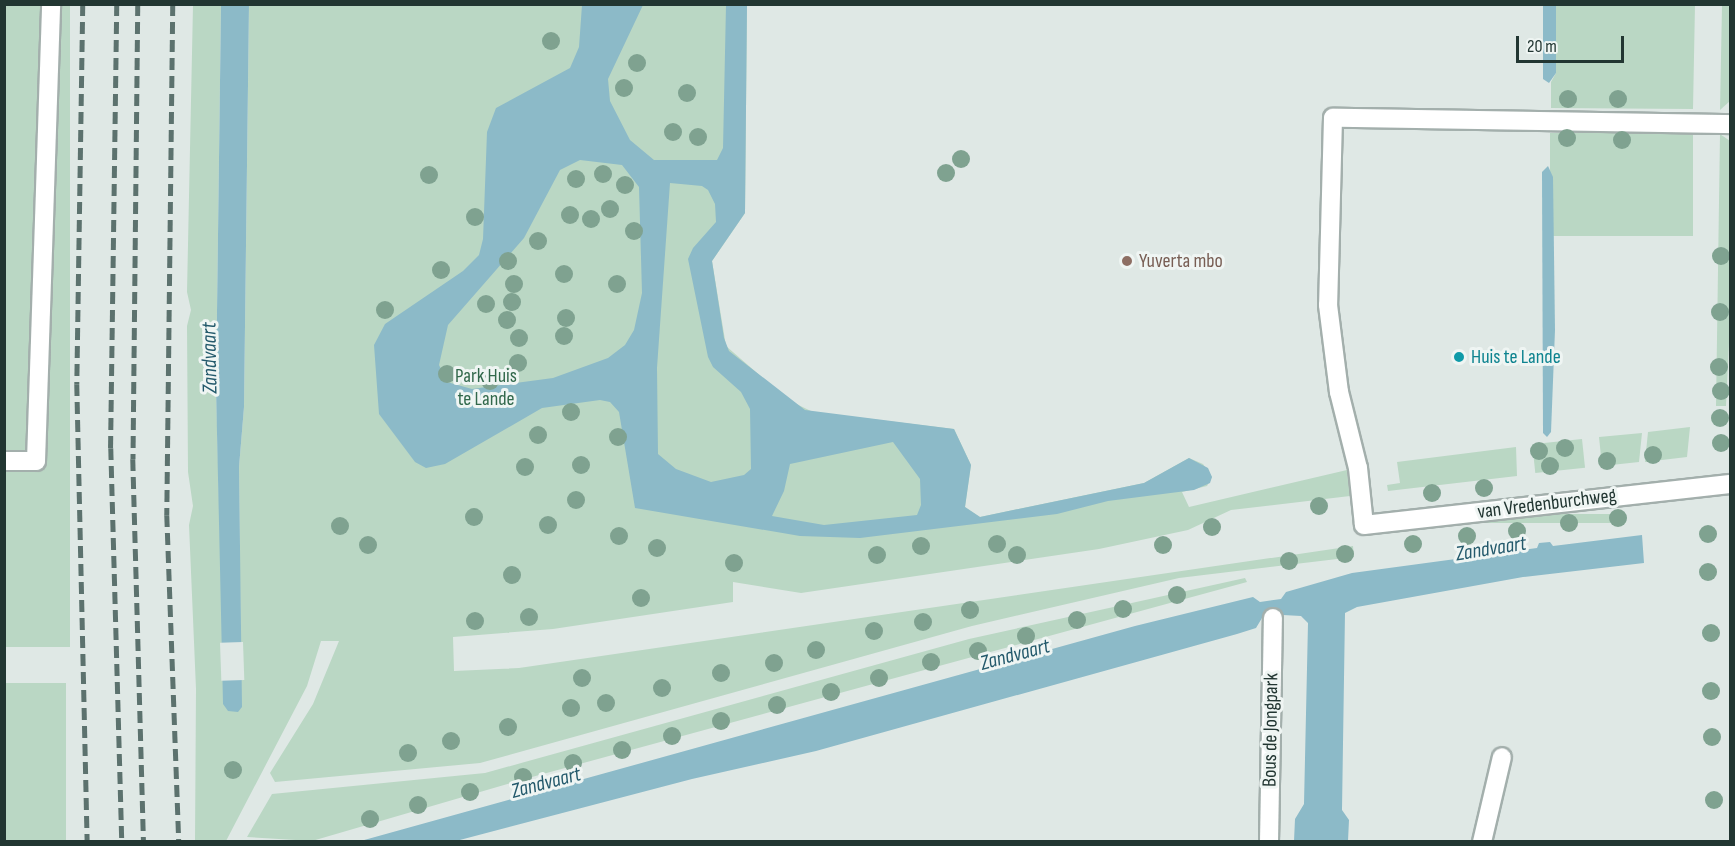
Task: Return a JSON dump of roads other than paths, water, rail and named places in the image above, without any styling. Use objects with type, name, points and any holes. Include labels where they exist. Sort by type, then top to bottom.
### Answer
[{"type":"street","points":[[4,462],[36,461],[51,4]]},
{"type":"street","name":"van Vredenburchweg","points":[[1731,124],[1333,118],[1329,322],[1339,392],[1358,468],[1364,525],[1731,484]]},
{"type":"street","name":"Bous de Jongpark","points":[[1269,842],[1272,618]]},
{"type":"street","points":[[1482,842],[1502,757]]},
{"type":"water","points":[[249,4],[244,407],[239,467],[242,707],[238,712],[228,711],[223,704],[216,388],[221,5]]},
{"type":"water","points":[[582,5],[643,5],[608,79],[610,101],[630,140],[654,160],[717,160],[723,148],[726,5],[747,5],[745,213],[712,261],[724,338],[729,351],[805,410],[954,429],[971,465],[965,507],[980,517],[1144,483],[1189,458],[1208,468],[1212,477],[1210,483],[1194,490],[1108,501],[1057,514],[860,538],[800,536],[635,508],[619,412],[610,402],[600,400],[542,408],[445,464],[426,468],[415,462],[379,414],[374,345],[385,324],[463,271],[479,255],[483,239],[487,132],[496,108],[570,68],[579,47]],"holes":[[[580,160],[622,165],[639,187],[642,293],[634,330],[625,345],[608,358],[553,378],[472,389],[447,382],[439,365],[448,325],[524,238],[560,170]],[[670,183],[702,186],[708,190],[715,204],[716,222],[693,248],[688,259],[708,357],[713,367],[741,392],[750,409],[751,469],[744,475],[711,482],[676,469],[658,454],[657,368]],[[893,442],[920,479],[921,505],[917,515],[824,525],[772,516],[784,491],[790,464]]]},
{"type":"water","points":[[1543,5],[1556,5],[1556,73],[1549,83],[1543,79]]},
{"type":"water","points":[[1548,166],[1553,177],[1555,330],[1551,432],[1547,437],[1543,433],[1542,172]]},
{"type":"water","points":[[1642,535],[1644,563],[1523,577],[1357,607],[1345,613],[1342,810],[1349,820],[1348,841],[1294,841],[1295,819],[1304,804],[1308,623],[1301,616],[1283,615],[1262,618],[1256,628],[1237,634],[816,751],[692,779],[456,841],[357,842],[1135,626],[1253,597],[1260,602],[1281,599],[1286,592],[1352,573],[1537,548],[1539,543],[1550,542],[1553,546]]},
{"type":"railway","points":[[83,4],[77,384],[87,842]]},
{"type":"railway","points":[[117,4],[111,448],[122,842]]},
{"type":"railway","points":[[138,4],[133,459],[144,842]]},
{"type":"railway","points":[[173,4],[167,515],[179,842]]},
{"type":"place","name":"Yuverta mbo","points":[[1127,261]]},
{"type":"place","name":"Huis te Lande","points":[[1459,357]]},
{"type":"water label","name":"Zandvaart","points":[[210,358]]},
{"type":"water label","name":"Zandvaart","points":[[1491,549]]},
{"type":"water label","name":"Zandvaart","points":[[1015,655]]},
{"type":"water label","name":"Zandvaart","points":[[546,783]]},
{"type":"park label","name":"Park Huis te Lande","points":[[486,388]]}]
